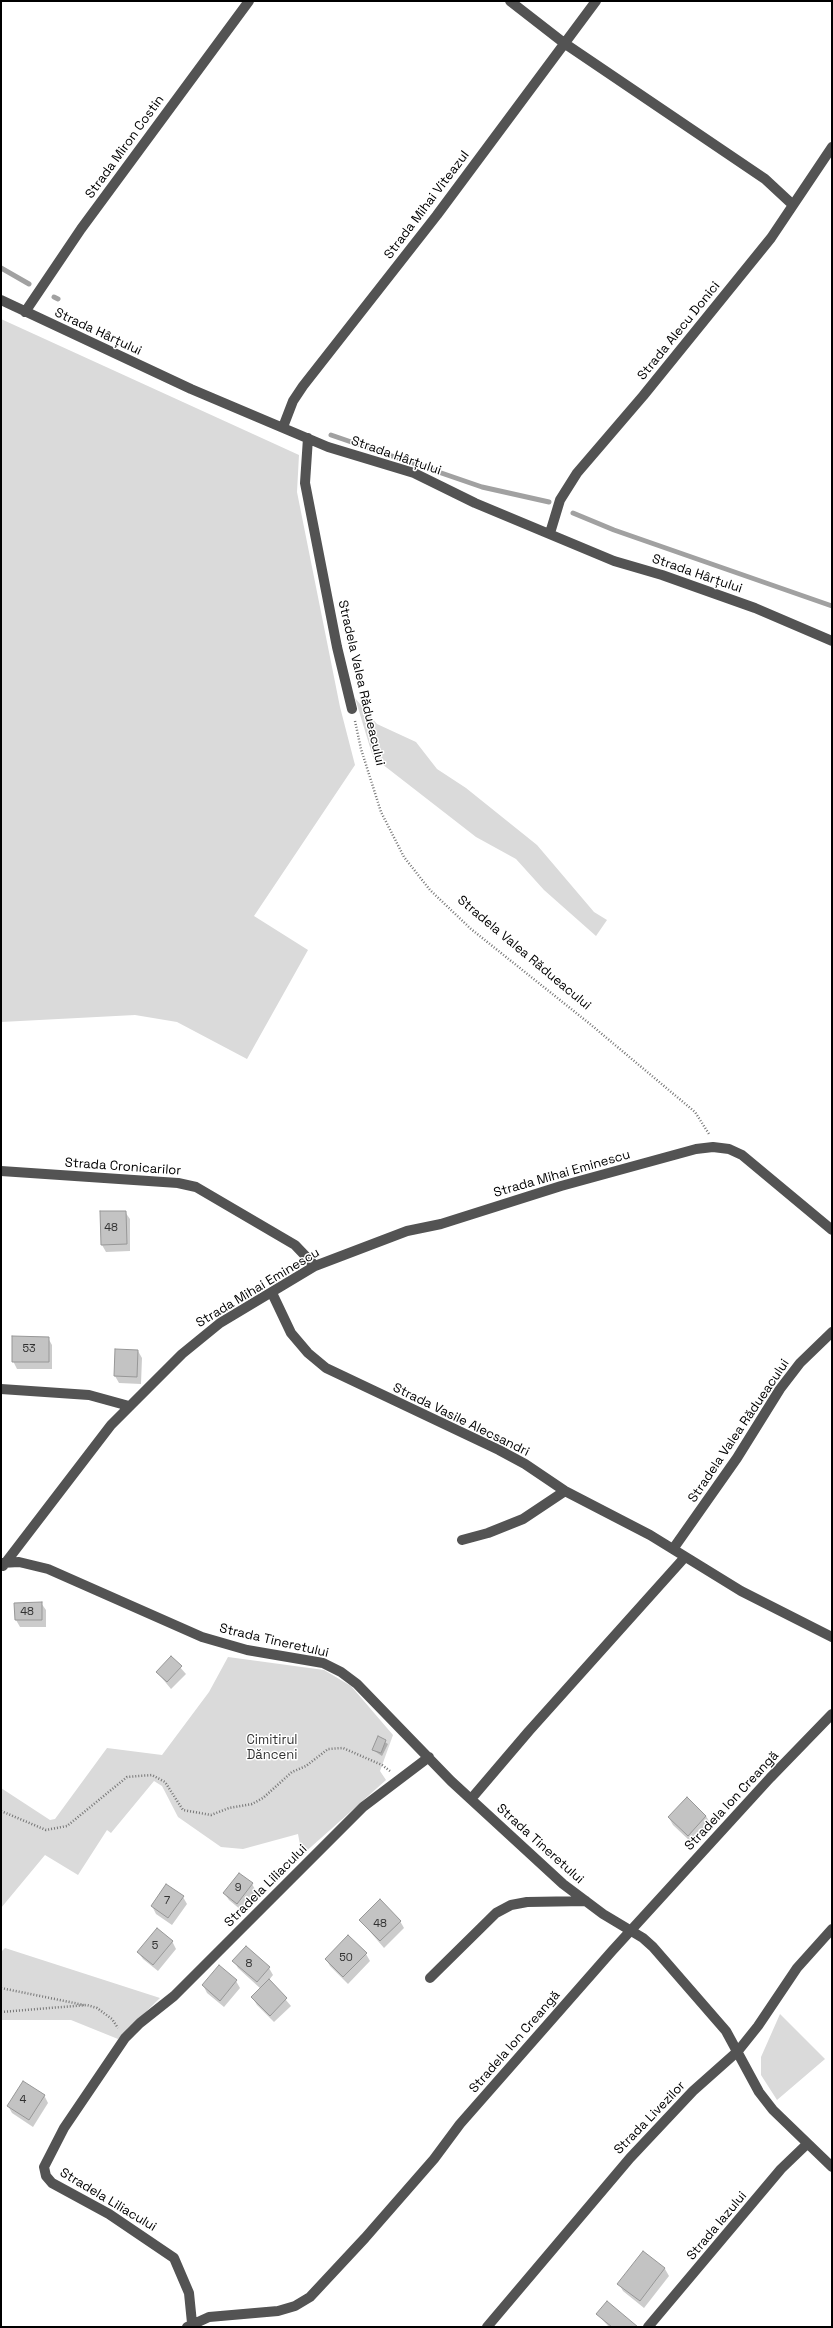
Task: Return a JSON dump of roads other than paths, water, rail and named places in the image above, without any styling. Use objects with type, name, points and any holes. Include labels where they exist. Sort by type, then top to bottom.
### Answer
[{"type":"street","name":"Strada Miron Costin","points":[[25,312],[81,229],[249,1]]},
{"type":"street","points":[[510,1],[564,43],[765,179],[793,204]]},
{"type":"street","name":"Strada Mihai Viteazul","points":[[283,427],[293,401],[303,386],[441,209],[596,1]]},
{"type":"street","name":"Strada Alecu Donici","points":[[550,533],[560,500],[577,473],[682,348],[771,238],[832,147]]},
{"type":"street","name":"Strada Hârțului","points":[[1,300],[191,389],[308,438],[356,457],[414,473],[475,503],[614,561],[662,575],[755,608],[832,641]]},
{"type":"street","name":"Stradela Valea Rădueacului","points":[[308,438],[305,483],[337,647],[352,709]]},
{"type":"street","name":"Strada Mihai Eminescu","points":[[3,1565],[71,1476],[129,1406],[200,1337],[220,1323],[315,1266],[407,1231],[441,1224],[576,1182],[696,1149],[713,1147],[728,1149],[742,1155],[832,1230]]},
{"type":"street","name":"Strada Cronicarilor","points":[[1,1171],[178,1183],[196,1188],[213,1196],[295,1245],[315,1266]]},
{"type":"street","name":"Strada Vasile Alecsandri","points":[[272,1293],[291,1333],[308,1353],[326,1368],[499,1450],[525,1464],[565,1491],[643,1531],[741,1591],[831,1633]]},
{"type":"street","name":"Stradela Valea Rădueacului","points":[[673,1549],[737,1458],[780,1389],[800,1363],[832,1332]]},
{"type":"street","points":[[1,1389],[89,1395],[129,1406]]},
{"type":"street","points":[[462,1540],[488,1534],[523,1519],[565,1491]]},
{"type":"street","points":[[471,1799],[529,1731],[685,1557]]},
{"type":"street","name":"Strada Tineretului","points":[[3,1565],[19,1562],[48,1569],[202,1637],[247,1650],[323,1663],[341,1672],[357,1684],[471,1799],[563,1884],[614,1922],[643,1938],[653,1947],[726,2031],[759,2092],[773,2110],[832,2167]]},
{"type":"street","name":"Stradela Ion Creangă","points":[[189,2325],[209,2317],[278,2311],[295,2306],[310,2297],[365,2238],[460,2124],[630,1931],[770,1778],[832,1714]]},
{"type":"street","name":"Stradela Liliacului","points":[[189,2325],[189,2293],[174,2258],[109,2214],[52,2183],[46,2176],[44,2167],[64,2128],[126,2038],[140,2023],[174,1996],[357,1813],[399,1778],[429,1757]]},
{"type":"street","name":"Strada Tineretului","points":[[430,1978],[496,1913],[511,1905],[527,1902],[586,1901]]},
{"type":"street","name":"Strada Livezilor","points":[[487,2327],[630,2158],[693,2091],[738,2051],[758,2026],[797,1968],[832,1929]]},
{"type":"street","name":"Strada Iazului","points":[[648,2327],[781,2169],[807,2144]]},
{"type":"waterway","points":[[1,268],[29,284]]},
{"type":"waterway","points":[[54,297],[58,299]]},
{"type":"waterway","points":[[331,435],[482,487],[549,502]]},
{"type":"waterway","points":[[573,513],[614,530],[832,606]]},
{"type":"park label","name":"Cimitirul Dănceni","points":[[272,1748]]}]
